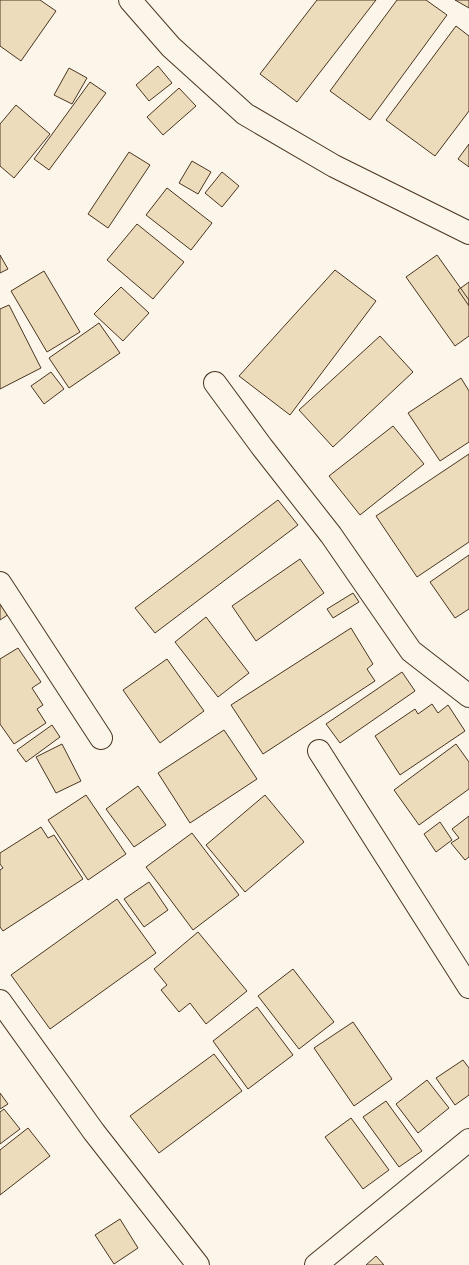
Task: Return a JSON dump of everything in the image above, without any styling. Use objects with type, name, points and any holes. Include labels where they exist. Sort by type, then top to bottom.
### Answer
[{"type":"street","points":[[130,0],[171,47],[245,114],[334,166],[469,233]]},
{"type":"street","points":[[216,383],[262,447],[331,535],[411,651],[469,696]]},
{"type":"street","points":[[0,583],[101,738]]},
{"type":"street","points":[[319,751],[469,987]]},
{"type":"street","points":[[0,1001],[94,1132],[198,1265]]},
{"type":"street","points":[[316,1265],[469,1140]]},
{"type":"building","points":[[0,0],[40,0],[56,11],[21,61],[0,46]]},
{"type":"building","points":[[317,0],[376,0],[297,102],[260,74]]},
{"type":"building","points":[[397,0],[426,0],[447,15],[370,120],[330,91]]},
{"type":"building","points":[[455,0],[469,0],[469,8]]},
{"type":"building","points":[[456,26],[469,36],[469,111],[435,156],[386,120]]},
{"type":"building","points":[[158,66],[172,83],[149,101],[136,85]]},
{"type":"building","points":[[69,68],[87,78],[72,104],[54,95]]},
{"type":"building","points":[[90,82],[106,93],[49,170],[34,159]]},
{"type":"building","points":[[179,88],[196,106],[163,135],[147,117]]},
{"type":"building","points":[[16,105],[50,134],[14,178],[0,166],[0,124]]},
{"type":"building","points":[[469,144],[469,167],[458,159]]},
{"type":"building","points":[[129,152],[150,165],[108,228],[88,214]]},
{"type":"building","points":[[192,161],[211,172],[198,194],[179,183]]},
{"type":"building","points":[[222,172],[239,186],[222,207],[205,193]]},
{"type":"building","points":[[167,188],[212,223],[191,250],[146,215]]},
{"type":"building","points":[[137,224],[184,262],[153,299],[107,260]]},
{"type":"building","points":[[0,255],[8,269],[0,273]]},
{"type":"building","points":[[437,255],[469,300],[469,336],[455,346],[406,277]]},
{"type":"building","points":[[335,270],[376,301],[290,415],[239,376]]},
{"type":"building","points":[[44,271],[80,332],[47,352],[11,291]]},
{"type":"building","points":[[469,282],[469,306],[458,290]]},
{"type":"building","points":[[121,287],[149,313],[123,341],[94,314]]},
{"type":"building","points":[[9,305],[41,368],[0,389],[0,309]]},
{"type":"building","points":[[99,323],[120,353],[69,388],[49,358]]},
{"type":"building","points":[[380,336],[413,372],[333,447],[299,410]]},
{"type":"building","points":[[51,372],[64,389],[44,404],[31,386]]},
{"type":"building","points":[[461,378],[469,391],[469,442],[440,461],[408,413]]},
{"type":"building","points":[[393,426],[424,464],[360,515],[329,476]]},
{"type":"building","points":[[469,454],[469,542],[417,577],[376,516]]},
{"type":"building","points":[[278,500],[298,525],[155,633],[135,608]]},
{"type":"building","points":[[469,555],[469,609],[455,618],[430,582]]},
{"type":"building","points":[[300,559],[324,593],[256,641],[232,606]]},
{"type":"building","points":[[353,593],[359,602],[333,618],[327,609]]},
{"type":"building","points":[[0,602],[9,614],[0,620]]},
{"type":"building","points":[[206,617],[249,673],[218,697],[175,642]]},
{"type":"building","points":[[351,628],[373,664],[367,669],[375,681],[263,754],[231,705]]},
{"type":"building","points":[[18,648],[41,682],[32,688],[43,705],[37,709],[46,723],[14,744],[0,724],[0,659]]},
{"type":"building","points":[[167,659],[204,711],[160,743],[123,690]]},
{"type":"building","points":[[402,672],[415,691],[340,743],[326,724]]},
{"type":"building","points":[[432,704],[438,713],[448,705],[465,731],[400,775],[375,736],[415,709],[418,714]]},
{"type":"building","points":[[52,725],[60,737],[26,762],[17,750]]},
{"type":"building","points":[[224,730],[257,779],[190,823],[158,773]]},
{"type":"building","points":[[62,744],[81,781],[56,793],[36,757]]},
{"type":"building","points":[[456,744],[469,762],[469,789],[419,825],[394,790]]},
{"type":"building","points":[[138,786],[166,825],[134,847],[106,809]]},
{"type":"building","points":[[86,795],[126,854],[88,880],[48,820]]},
{"type":"building","points":[[265,795],[304,842],[245,892],[206,845]]},
{"type":"building","points":[[469,816],[469,857],[465,860],[451,843],[459,838],[452,829]]},
{"type":"building","points":[[440,822],[452,840],[436,852],[424,834]]},
{"type":"building","points":[[41,827],[48,838],[54,835],[83,879],[3,931],[0,927],[0,870],[3,868],[0,864],[0,853]]},
{"type":"building","points":[[192,833],[239,895],[193,930],[146,867]]},
{"type":"building","points":[[149,882],[168,910],[144,927],[124,899]]},
{"type":"building","points":[[117,899],[156,953],[50,1029],[11,975]]},
{"type":"building","points":[[198,932],[247,991],[206,1024],[190,1003],[179,1012],[161,990],[167,985],[154,969]]},
{"type":"building","points":[[293,969],[334,1022],[299,1049],[258,996]]},
{"type":"building","points":[[257,1007],[293,1055],[248,1089],[213,1041]]},
{"type":"building","points":[[353,1022],[392,1079],[354,1106],[314,1048]]},
{"type":"building","points":[[214,1054],[242,1091],[159,1153],[130,1116]]},
{"type":"building","points":[[463,1060],[469,1068],[469,1095],[455,1105],[436,1078]]},
{"type":"building","points":[[427,1080],[449,1108],[418,1133],[396,1104]]},
{"type":"building","points":[[0,1093],[8,1104],[0,1109]]},
{"type":"building","points":[[386,1101],[422,1151],[399,1167],[363,1117]]},
{"type":"building","points":[[4,1109],[20,1129],[0,1144],[0,1112]]},
{"type":"building","points":[[351,1118],[389,1170],[363,1189],[325,1137]]},
{"type":"building","points":[[28,1128],[50,1156],[0,1195],[0,1150]]},
{"type":"building","points":[[120,1219],[138,1248],[114,1264],[95,1235]]},
{"type":"building","points":[[376,1256],[384,1265],[366,1265]]}]
